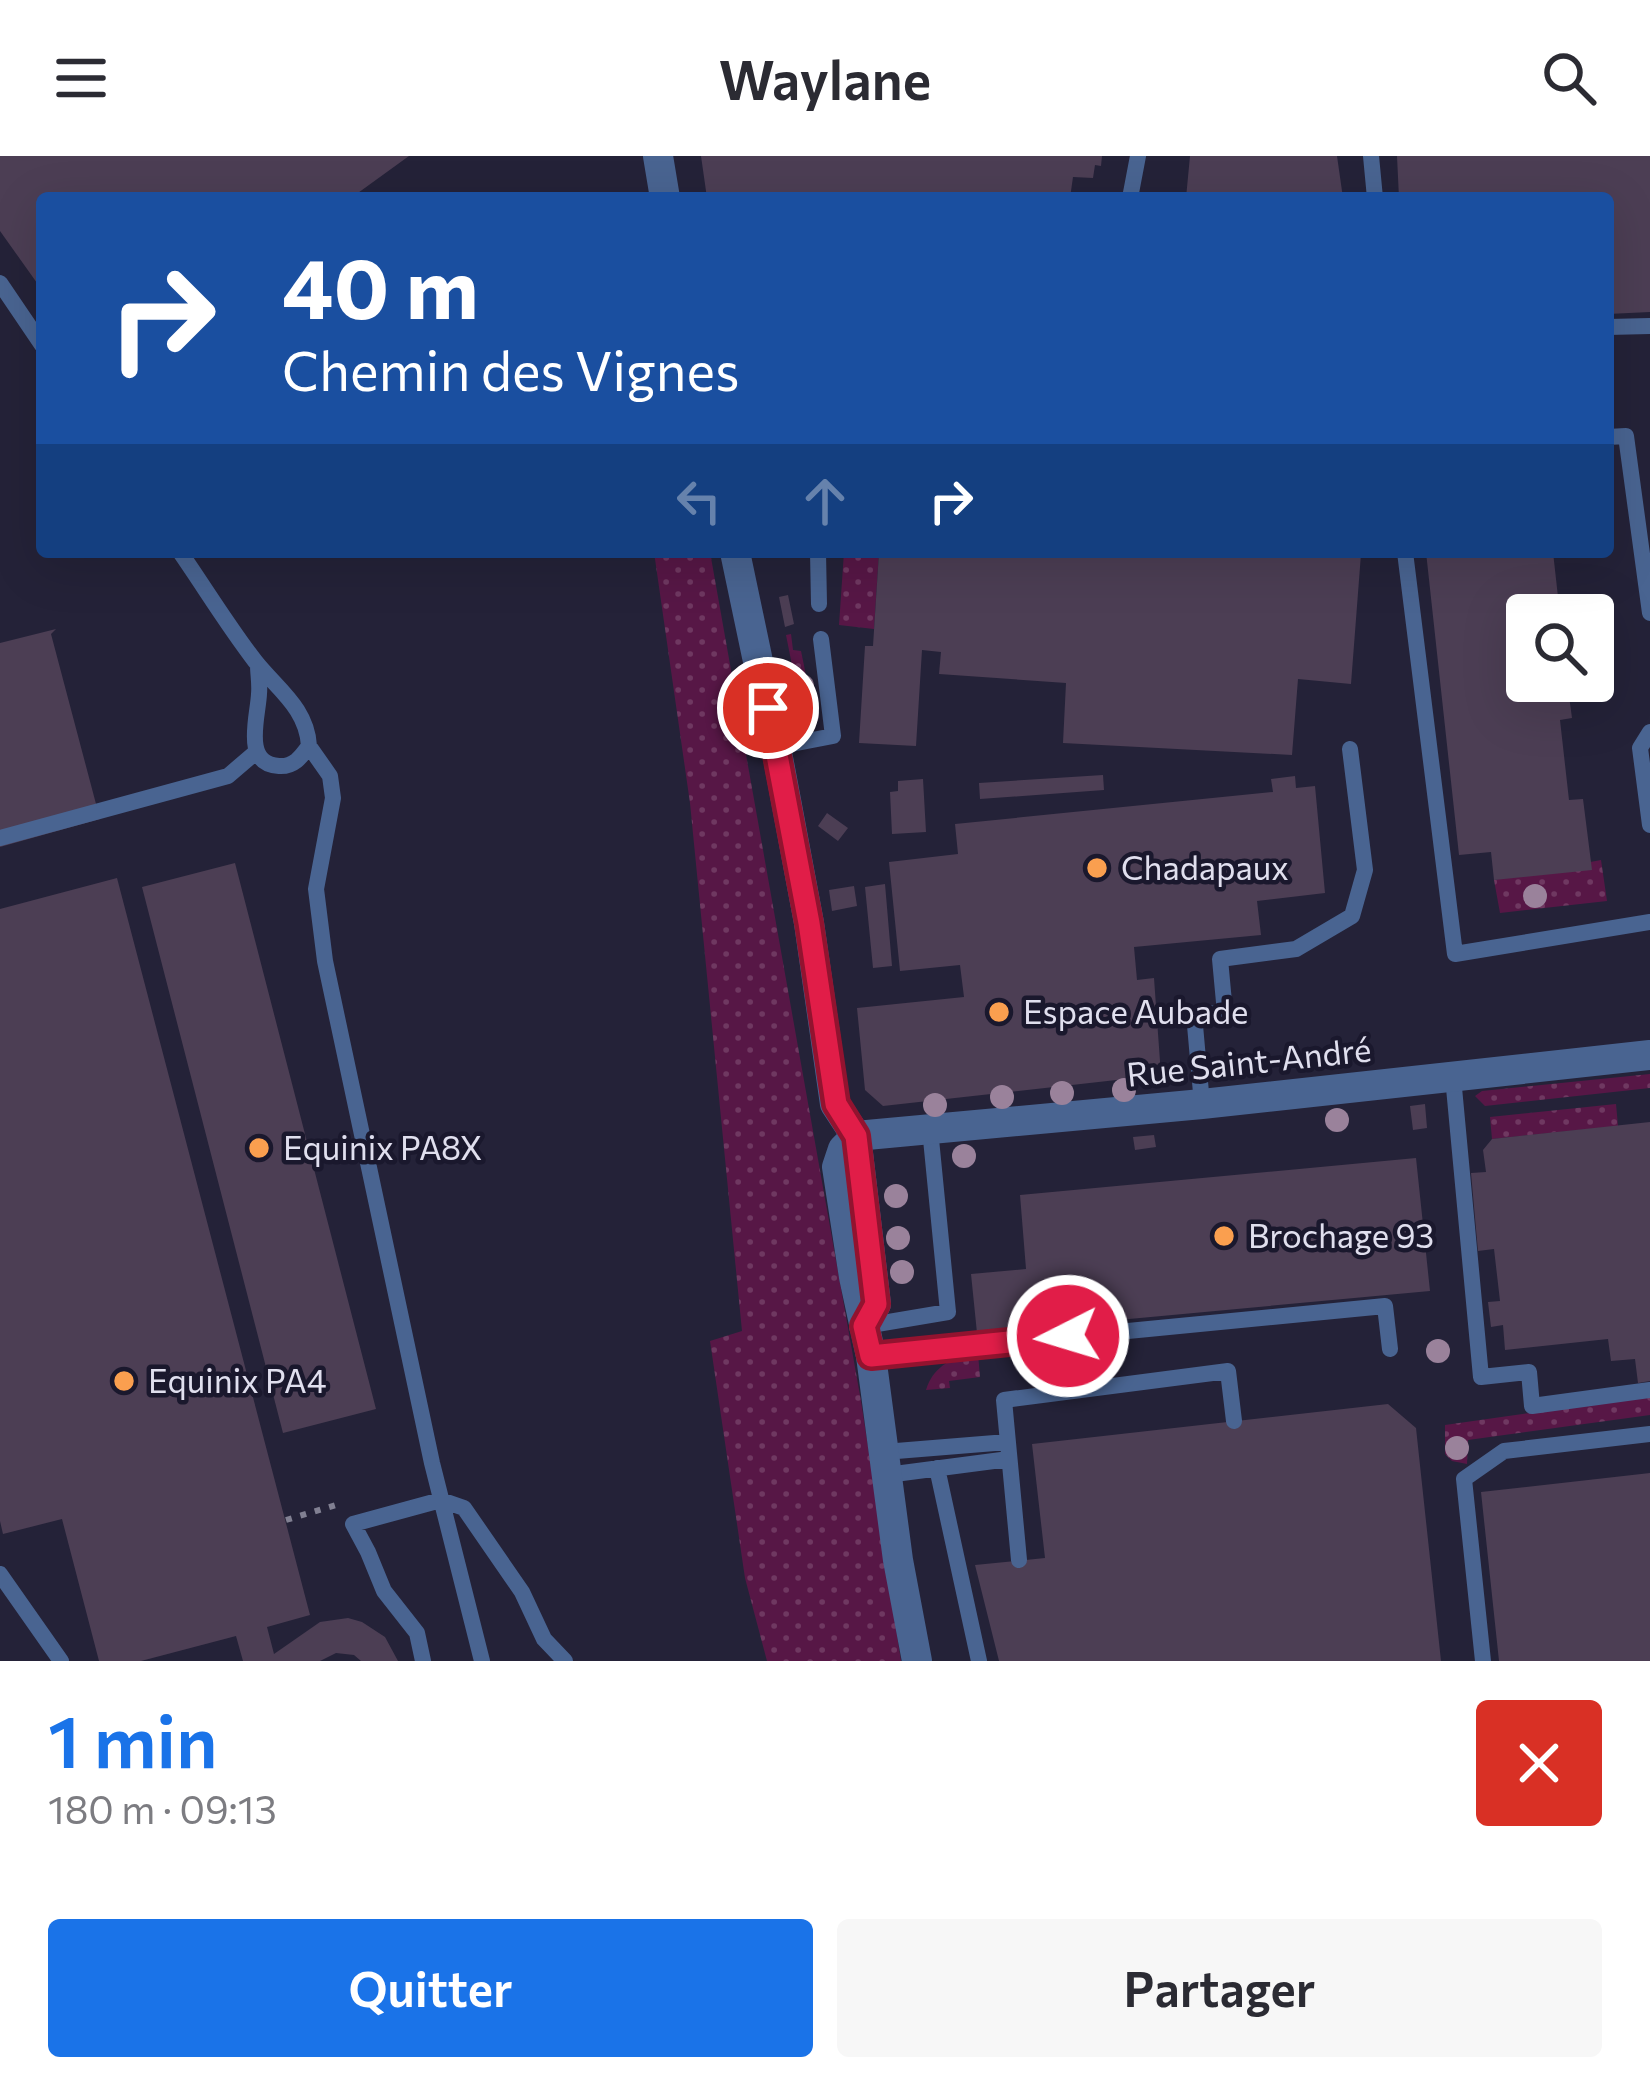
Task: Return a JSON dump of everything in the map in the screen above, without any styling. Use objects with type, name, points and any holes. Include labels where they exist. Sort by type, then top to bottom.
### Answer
[{"type":"street","points":[[658,156],[664,192]]},
{"type":"street","points":[[737,558],[809,923],[836,1104],[856,1136],[876,1304],[868,1341],[917,1661]]},
{"type":"street","name":"Rue Saint-André","points":[[856,1136],[1650,1055]]},
{"type":"lane","points":[[1131,192],[1138,156]]},
{"type":"lane","points":[[1371,156],[1374,192]]},
{"type":"lane","points":[[0,284],[36,336]]},
{"type":"lane","points":[[1614,327],[1650,326]]},
{"type":"lane","points":[[1614,437],[1626,436],[1650,613]]},
{"type":"lane","points":[[184,558],[258,665],[284,690],[308,729],[309,746],[330,776],[333,798],[316,889],[326,961],[401,1323],[482,1661]]},
{"type":"lane","points":[[818,558],[819,604]]},
{"type":"lane","points":[[1406,558],[1455,954],[1650,922]]},
{"type":"lane","points":[[776,747],[833,736],[821,639]]},
{"type":"lane","points":[[258,665],[256,752],[268,764],[284,767],[298,761],[309,746]]},
{"type":"lane","points":[[1650,732],[1640,748],[1650,825]]},
{"type":"lane","points":[[1202,1104],[1194,1014],[1225,1012],[1220,959],[1296,949],[1352,916],[1365,870],[1350,748]]},
{"type":"lane","points":[[0,838],[228,776],[256,752]]},
{"type":"lane","points":[[1454,1077],[1481,1377],[1529,1372],[1532,1406],[1650,1390]]},
{"type":"lane","points":[[868,1341],[948,1312],[931,1129]]},
{"type":"lane","points":[[868,1341],[1385,1306],[1390,1349]]},
{"type":"lane","points":[[1019,1560],[1004,1400],[1228,1371],[1234,1421]]},
{"type":"lane","points":[[1483,1661],[1464,1479],[1504,1451],[1650,1434]]},
{"type":"lane","points":[[885,1463],[1008,1450]]},
{"type":"lane","points":[[885,1463],[937,1468],[1008,1450]]},
{"type":"lane","points":[[937,1468],[979,1661]]},
{"type":"lane","points":[[423,1661],[417,1633],[384,1591],[353,1524],[442,1500],[464,1508],[522,1592],[544,1639],[565,1661]]},
{"type":"lane","points":[[0,1574],[61,1661]]},
{"type":"shaded area","points":[[655,558],[711,558],[861,1401],[901,1661],[767,1661],[745,1578],[710,1341],[742,1331],[690,803]]},
{"type":"shaded area","points":[[844,558],[879,558],[874,629],[839,625]]},
{"type":"shaded area","points":[[791,634],[793,650],[801,651],[816,724],[804,725],[786,635]]},
{"type":"shaded area","points":[[1601,860],[1607,901],[1500,913],[1494,880]]},
{"type":"shaded area","points":[[1650,1074],[1650,1088],[1485,1106],[1475,1096],[1482,1091]]},
{"type":"shaded area","points":[[1616,1104],[1618,1126],[1492,1139],[1490,1117]]},
{"type":"shaded area","points":[[978,1354],[980,1377],[949,1381],[950,1388],[926,1390],[946,1363]]},
{"type":"shaded area","points":[[1650,1396],[1650,1415],[1468,1440],[1467,1464],[1445,1454],[1445,1425]]},
{"type":"building","points":[[0,156],[409,156],[359,192],[36,192],[36,282],[0,231]]},
{"type":"building","points":[[701,156],[1102,156],[1093,178],[1073,177],[1071,192],[706,192]]},
{"type":"building","points":[[1190,156],[1337,156],[1342,192],[1187,192]]},
{"type":"building","points":[[1397,156],[1650,156],[1650,312],[1614,314],[1614,192],[1399,192]]},
{"type":"building","points":[[879,558],[1361,558],[1351,684],[1298,679],[1292,755],[1063,743],[1066,683],[939,674],[941,652],[922,650],[916,746],[859,743],[865,646],[873,646]]},
{"type":"building","points":[[1427,558],[1554,558],[1558,594],[1506,594],[1506,702],[1570,702],[1572,718],[1560,720],[1569,800],[1583,799],[1592,870],[1494,880],[1491,852],[1459,855]]},
{"type":"building","points":[[788,595],[794,624],[785,627],[779,597]]},
{"type":"building","points":[[56,629],[51,634],[100,819],[0,847],[0,643]]},
{"type":"building","points":[[1103,775],[1104,790],[980,799],[979,783]]},
{"type":"building","points":[[1295,776],[1296,788],[1315,786],[1325,893],[1257,901],[1261,935],[1134,947],[1137,980],[1154,978],[1161,1075],[883,1106],[865,1090],[857,1008],[964,997],[960,965],[900,971],[889,862],[958,854],[955,824],[1273,792],[1271,779]]},
{"type":"building","points":[[923,779],[926,832],[892,834],[890,792],[898,791],[898,781]]},
{"type":"building","points":[[827,813],[848,828],[838,841],[818,826]]},
{"type":"building","name":"Equinix PA8X","points":[[235,863],[376,1409],[283,1433],[142,887]]},
{"type":"building","name":"Equinix PA4","points":[[117,878],[310,1615],[267,1627],[274,1654],[320,1622],[348,1618],[385,1637],[398,1661],[361,1661],[336,1653],[320,1661],[243,1661],[236,1636],[141,1661],[99,1661],[62,1519],[3,1534],[0,909]]},
{"type":"building","points":[[885,884],[892,966],[873,968],[865,887]]},
{"type":"building","points":[[854,886],[857,906],[832,911],[829,890]]},
{"type":"building","points":[[1425,1104],[1427,1128],[1413,1130],[1410,1106]]},
{"type":"building","points":[[1650,1122],[1650,1381],[1638,1383],[1635,1359],[1611,1361],[1608,1339],[1505,1350],[1503,1325],[1491,1327],[1488,1302],[1500,1301],[1494,1249],[1478,1251],[1471,1173],[1486,1172],[1483,1150],[1492,1139]]},
{"type":"building","points":[[1154,1135],[1156,1147],[1135,1150],[1133,1137]]},
{"type":"building","name":"Brochage 93","points":[[1416,1158],[1430,1291],[977,1333],[971,1274],[1026,1269],[1020,1195]]},
{"type":"building","points":[[1388,1404],[1416,1428],[1441,1661],[999,1661],[975,1565],[1045,1558],[1032,1444]]},
{"type":"building","points":[[1650,1473],[1650,1661],[1499,1661],[1481,1492]]},
{"type":"place","name":"Chadapaux","points":[[1097,868]]},
{"type":"place","name":"Espace Aubade","points":[[999,1012]]},
{"type":"place","name":"Equinix PA8X","points":[[259,1148]]},
{"type":"place","name":"Brochage 93","points":[[1224,1236]]},
{"type":"place","name":"Equinix PA4","points":[[124,1381]]},
{"type":"route","points":[[768,708],[809,923],[836,1104],[856,1136],[876,1304],[864,1326],[871,1356],[1068,1336]]}]
